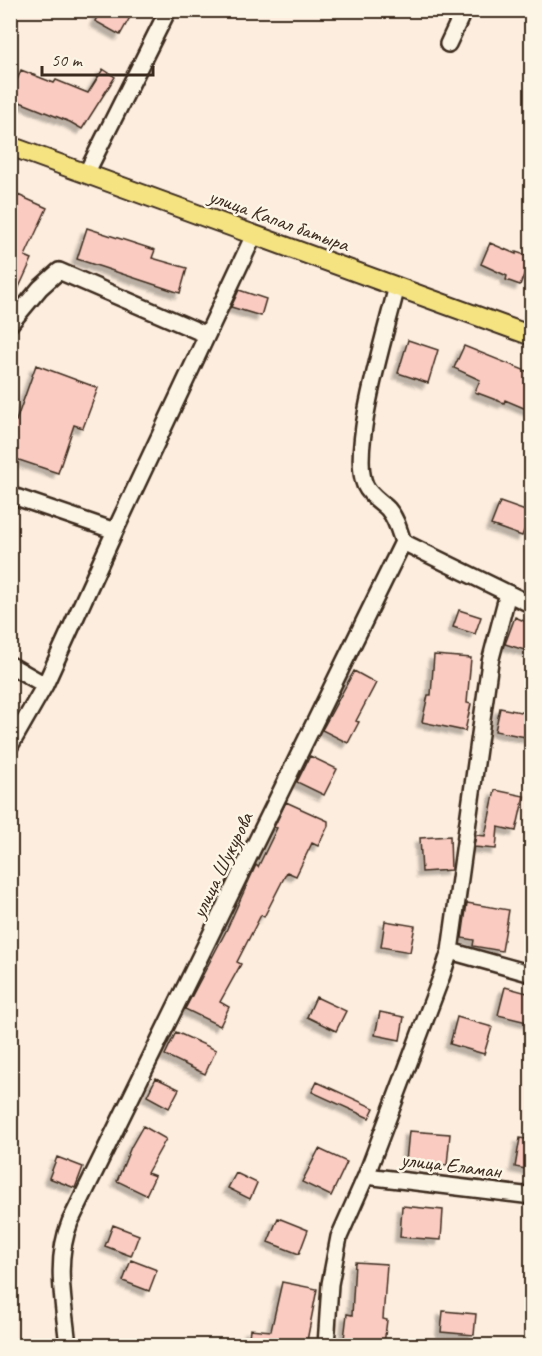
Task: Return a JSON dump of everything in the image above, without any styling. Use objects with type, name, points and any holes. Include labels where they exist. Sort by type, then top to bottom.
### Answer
[{"type":"main road","name":"улица Капал батыра","points":[[10,146],[531,336]]},
{"type":"street","points":[[86,174],[168,10]]},
{"type":"street","points":[[448,44],[464,10]]},
{"type":"street","points":[[10,746],[45,685],[254,235]]},
{"type":"street","points":[[10,324],[40,288],[59,271],[207,335]]},
{"type":"street","points":[[397,286],[364,418],[362,468],[364,484],[394,517],[403,542],[531,605]]},
{"type":"street","points":[[10,495],[115,531]]},
{"type":"street","name":"улица Шукурова","points":[[68,1346],[61,1264],[63,1243],[70,1222],[403,542]]},
{"type":"street","points":[[326,1346],[330,1284],[339,1237],[366,1176],[450,951],[490,662],[508,593]]},
{"type":"street","points":[[10,665],[45,685]]},
{"type":"street","points":[[450,951],[531,974]]},
{"type":"street","name":"улица Еламан","points":[[366,1176],[531,1196]]},
{"type":"building","points":[[101,10],[134,10],[120,35],[95,21]]},
{"type":"building","points":[[103,69],[115,77],[82,129],[10,98],[21,70],[54,83],[56,80],[88,93]]},
{"type":"building","points":[[18,195],[47,208],[25,256],[32,259],[10,307],[10,211]]},
{"type":"building","points":[[87,228],[155,250],[152,258],[187,268],[180,293],[77,259]]},
{"type":"building","points":[[490,243],[516,254],[516,252],[531,257],[520,285],[506,280],[507,276],[481,264]]},
{"type":"building","points":[[239,290],[266,299],[261,316],[231,307]]},
{"type":"building","points":[[408,340],[438,350],[428,383],[398,373]]},
{"type":"building","points":[[464,346],[531,373],[531,411],[505,400],[504,403],[475,392],[480,380],[454,368]]},
{"type":"building","points":[[36,365],[98,388],[83,428],[74,425],[58,473],[10,457],[10,419],[16,421]]},
{"type":"building","points":[[500,502],[531,513],[522,536],[491,525]]},
{"type":"building","points":[[459,610],[481,617],[475,634],[453,627]]},
{"type":"building","points":[[515,617],[531,624],[531,652],[505,644]]},
{"type":"building","points":[[434,655],[471,658],[467,703],[471,704],[465,731],[422,722],[428,695],[431,695]]},
{"type":"building","points":[[354,671],[376,683],[356,721],[359,722],[348,743],[322,730]]},
{"type":"building","points":[[500,708],[531,714],[531,738],[495,731]]},
{"type":"building","points":[[310,756],[337,769],[324,795],[297,782]]},
{"type":"building","points":[[495,790],[524,796],[516,831],[498,827],[496,849],[474,847],[476,835],[485,836]]},
{"type":"building","points":[[286,802],[328,821],[328,826],[318,846],[312,843],[296,876],[287,872],[264,917],[261,915],[237,962],[241,964],[220,1002],[229,1007],[220,1026],[185,1009],[226,931],[256,865],[258,867],[277,828],[274,827]]},
{"type":"building","points":[[450,836],[451,870],[422,872],[420,838]]},
{"type":"building","points":[[467,903],[509,910],[502,951],[473,946],[474,940],[462,938]]},
{"type":"building","points":[[385,921],[415,926],[410,952],[381,947]]},
{"type":"building","points":[[505,987],[531,994],[531,1023],[498,1015]]},
{"type":"building","points":[[316,997],[346,1011],[336,1031],[307,1017]]},
{"type":"building","points":[[380,1012],[404,1017],[400,1040],[375,1035]]},
{"type":"building","points":[[457,1017],[492,1027],[484,1054],[450,1044]]},
{"type":"building","points":[[176,1032],[216,1050],[205,1074],[165,1055]]},
{"type":"building","points":[[156,1078],[179,1089],[169,1108],[147,1096]]},
{"type":"building","points":[[317,1082],[374,1108],[369,1118],[312,1092]]},
{"type":"building","points":[[143,1126],[166,1139],[147,1173],[155,1176],[146,1195],[117,1181],[131,1147]]},
{"type":"building","points":[[409,1131],[450,1134],[447,1165],[406,1162]]},
{"type":"building","points":[[520,1138],[531,1140],[531,1170],[515,1167]]},
{"type":"building","points":[[319,1149],[347,1162],[331,1196],[302,1182]]},
{"type":"building","points":[[57,1157],[83,1167],[75,1188],[49,1178]]},
{"type":"building","points":[[236,1173],[257,1183],[250,1199],[228,1188]]},
{"type":"building","points":[[402,1206],[443,1210],[441,1240],[400,1237]]},
{"type":"building","points":[[278,1218],[308,1230],[299,1254],[268,1242]]},
{"type":"building","points":[[113,1225],[139,1235],[131,1256],[105,1246]]},
{"type":"building","points":[[131,1260],[157,1270],[149,1291],[123,1281]]},
{"type":"building","points":[[355,1262],[387,1264],[383,1319],[387,1320],[384,1344],[344,1339],[347,1314],[352,1315]]},
{"type":"building","points":[[282,1282],[317,1289],[306,1346],[248,1346],[250,1329],[271,1331]]},
{"type":"building","points":[[443,1311],[476,1314],[474,1335],[441,1332]]}]
